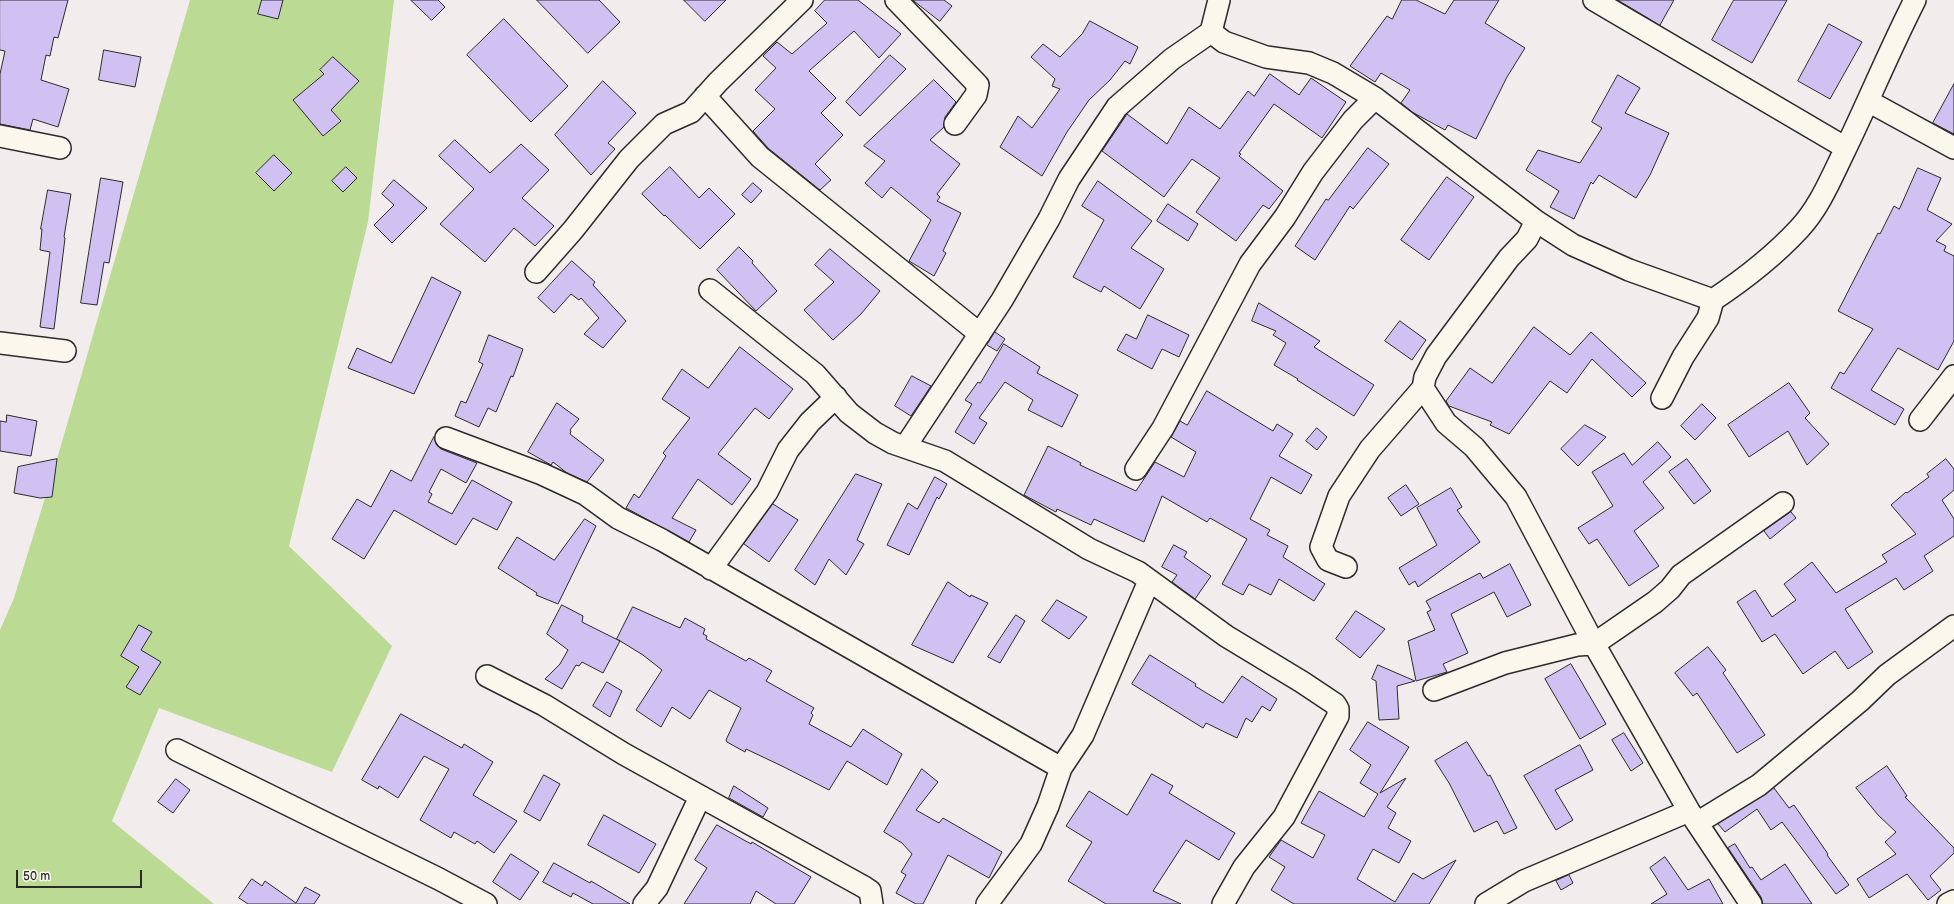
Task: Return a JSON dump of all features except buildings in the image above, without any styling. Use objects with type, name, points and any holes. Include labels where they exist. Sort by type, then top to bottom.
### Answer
[{"type":"street","points":[[536,272],[574,230],[629,159],[664,124],[690,112],[771,28],[791,12],[802,0]]},
{"type":"street","points":[[896,0],[978,85],[976,95],[955,124]]},
{"type":"street","points":[[905,447],[980,334],[1049,219],[1069,179],[1117,107],[1172,59],[1211,32],[1219,0]]},
{"type":"street","points":[[1594,0],[1846,148]]},
{"type":"street","points":[[1662,398],[1683,357],[1708,318],[1713,300],[1746,278],[1800,229],[1816,207],[1846,148],[1915,0]]},
{"type":"street","points":[[1211,32],[1224,42],[1266,57],[1309,63],[1334,73],[1375,98],[1536,221],[1573,245],[1629,270],[1713,300]]},
{"type":"street","points":[[705,96],[760,157],[980,334]]},
{"type":"street","points":[[1136,470],[1166,421],[1250,264],[1285,216],[1313,172],[1353,120],[1375,98]]},
{"type":"street","points":[[1868,101],[1954,148]]},
{"type":"street","points":[[0,136],[60,148]]},
{"type":"street","points":[[1346,568],[1328,560],[1321,547],[1338,496],[1370,449],[1423,388],[1425,377],[1436,356],[1509,258],[1527,239],[1536,221]]},
{"type":"street","points":[[710,290],[815,374],[849,413],[874,433],[893,443],[945,461],[1089,549],[1138,572],[1226,636],[1328,698],[1338,709],[1338,716],[1333,728],[1284,817],[1244,867],[1223,904]]},
{"type":"street","points":[[0,343],[65,350]]},
{"type":"street","points":[[1920,420],[1954,376]]},
{"type":"street","points":[[1423,388],[1446,422],[1474,447],[1516,497],[1594,644],[1693,817],[1751,904]]},
{"type":"street","points":[[711,569],[767,492],[788,450],[810,422],[836,397]]},
{"type":"street","points":[[446,438],[542,474],[585,494],[618,518],[662,540],[1061,768]]},
{"type":"street","points":[[1434,690],[1505,663],[1577,644],[1594,644],[1655,602],[1670,589],[1681,575],[1783,502]]},
{"type":"street","points":[[987,904],[1031,844],[1048,806],[1061,768],[1083,735],[1149,581]]},
{"type":"street","points":[[1486,904],[1524,881],[1693,817],[1759,785],[1860,701],[1887,675],[1954,626]]},
{"type":"street","points":[[487,676],[544,705],[624,754],[864,887],[870,892],[872,904]]},
{"type":"street","points":[[177,750],[439,879],[486,904]]},
{"type":"street","points":[[644,904],[657,888],[700,797]]},
{"type":"street","points":[[1948,904],[1954,901]]},
{"type":"green space","points":[[190,0],[394,0],[368,222],[289,546],[392,646],[332,772],[159,708],[112,821],[214,904],[0,904],[0,630],[14,598],[57,459]]}]
